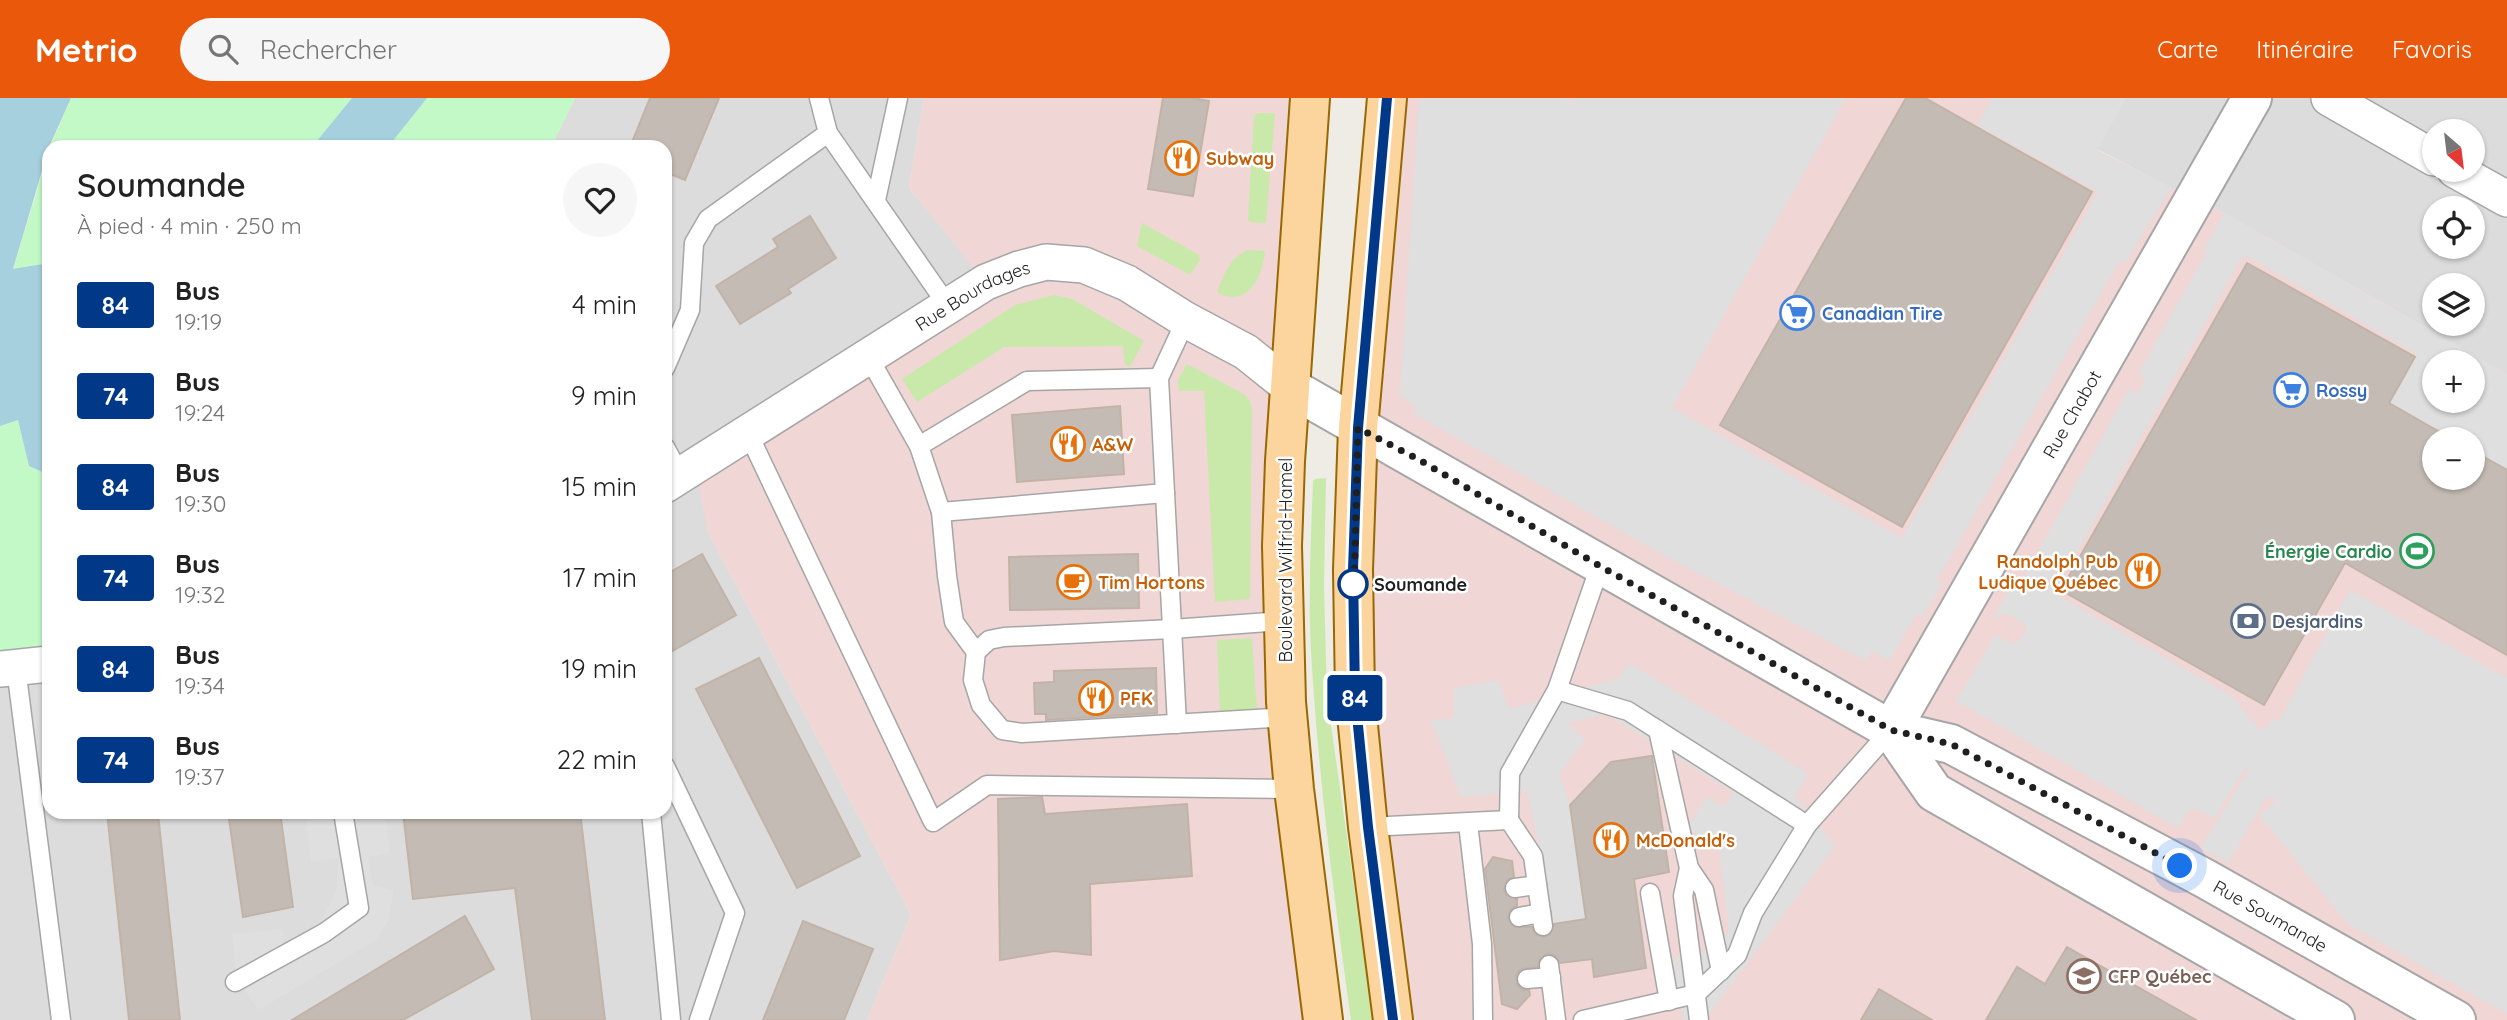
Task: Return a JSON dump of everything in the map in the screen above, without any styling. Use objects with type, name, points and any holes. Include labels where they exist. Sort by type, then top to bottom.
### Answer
[{"type":"main road","name":"Boulevard Wilfrid-Hamel","points":[[1310,98],[1292,388],[1284,461],[1283,621],[1294,789],[1323,1020]]},
{"type":"main road","points":[[1387,98],[1358,428],[1353,570],[1355,695],[1368,827],[1393,1020]]},
{"type":"street","name":"Rue Chabot","points":[[1891,730],[2252,98]]},
{"type":"street","points":[[2329,98],[2422,151]]},
{"type":"street","points":[[2477,182],[2507,199]]},
{"type":"street","name":"Rue Bourdages","points":[[672,468],[748,433],[986,282],[1018,269],[1046,262],[1084,265],[1127,283],[1186,320],[1246,352],[1292,388]]},
{"type":"street","name":"Rue Soumande","points":[[1292,388],[1891,730],[1951,744],[2204,878],[2456,1020]]},
{"type":"street","name":"Rue Soumande","points":[[1891,730],[1934,792],[2335,1020]]},
{"type":"lane","points":[[819,98],[828,132],[948,306]]},
{"type":"lane","points":[[876,200],[898,98]]},
{"type":"lane","points":[[672,352],[690,310],[694,243],[708,219],[828,132]]},
{"type":"lane","points":[[1177,724],[1159,378],[1186,320]]},
{"type":"lane","points":[[869,358],[919,446],[941,512],[954,622],[976,652]]},
{"type":"lane","points":[[919,446],[1027,381],[1159,378]]},
{"type":"lane","points":[[748,433],[933,822],[987,785],[1294,789]]},
{"type":"lane","points":[[941,512],[1165,493]]},
{"type":"lane","points":[[1519,917],[1542,920],[1533,856],[1509,820],[1510,773],[1557,690],[1600,566]]},
{"type":"lane","points":[[1283,621],[989,640],[976,652],[973,680],[981,705],[1002,730],[1022,733],[1288,717]]},
{"type":"lane","points":[[22,667],[61,1020]]},
{"type":"lane","points":[[1557,690],[1629,711],[1807,825]]},
{"type":"lane","points":[[1658,730],[1689,868],[1704,890],[1721,971]]},
{"type":"lane","points":[[1583,1020],[1696,995],[1737,955],[1754,913],[1807,825],[1891,730]]},
{"type":"lane","points":[[672,781],[735,913],[699,1020]]},
{"type":"lane","points":[[235,982],[324,933],[359,908],[344,819]]},
{"type":"lane","points":[[651,819],[671,1020]]},
{"type":"lane","points":[[1368,827],[1509,820]]},
{"type":"lane","points":[[1468,822],[1492,983],[1483,1020]]},
{"type":"lane","points":[[1689,868],[1683,896],[1699,1020]]},
{"type":"lane","points":[[1515,888],[1537,885]]},
{"type":"lane","points":[[1650,893],[1669,1001]]},
{"type":"lane","points":[[1527,979],[1550,971],[1556,1020]]},
{"type":"shaded area","points":[[575,98],[924,98],[909,188],[986,282],[707,530],[911,915],[867,1020],[0,1020],[0,669],[42,665],[42,819],[672,819],[672,140],[554,140]]},
{"type":"shaded area","points":[[924,98],[1310,98],[1285,461],[1323,1020],[867,1020],[911,915],[707,530],[696,466],[986,283],[909,188]]},
{"type":"shaded area","points":[[1387,98],[2126,98],[2097,150],[2224,213],[2422,326],[2422,336],[2440,336],[2465,350],[2422,350],[2422,413],[2485,413],[2485,361],[2507,374],[2507,1020],[1393,1020],[1362,766]]},
{"type":"shaded area","points":[[1419,98],[1567,98],[1573,101],[1575,98],[1846,98],[1672,408],[1902,538],[2098,192],[1977,125],[1992,98],[2126,98],[2097,150],[2171,188],[2126,262],[2121,259],[1937,580],[1942,584],[1923,617],[1917,614],[1889,661],[1872,651],[1866,661],[1669,558],[1413,413],[1416,407],[1400,395]]},
{"type":"shaded area","points":[[2000,98],[2507,98],[2507,377],[2485,364],[2485,350],[2463,350],[2440,336],[2485,336],[2485,273],[2422,273],[2422,325],[2224,213]]},
{"type":"shaded area","points":[[2224,213],[2422,326],[2422,336],[2440,336],[2465,350],[2422,350],[2422,413],[2485,413],[2485,361],[2507,374],[2507,470],[2485,458],[2485,427],[2431,427],[2389,403],[2417,354],[2249,257],[2242,257],[2054,593],[2235,698],[2261,730],[2267,727],[2272,718],[2279,721],[2350,590],[2507,678],[2507,1014],[2348,924],[2259,815],[2275,803],[2273,797],[2266,797],[2228,863],[2201,848],[2248,771],[2245,768],[2214,819],[2196,809],[2189,810],[2178,828],[1956,701],[1995,635],[2011,644],[2017,643],[2026,631],[2024,624],[2012,616],[2002,614],[1992,620],[2017,576],[2023,578],[2129,389],[2137,394],[2146,379],[2138,374],[2207,252],[2203,250]]},
{"type":"shaded area","points":[[1629,663],[1808,773],[1795,796],[1835,846],[1705,1020],[1683,1020],[1673,958],[1715,948],[1729,929],[1719,851],[1687,828],[1706,797],[1725,807],[1733,792],[1606,714],[1567,723],[1585,740],[1559,774],[1570,805],[1586,919],[1555,924],[1527,791],[1461,797],[1431,720],[1454,718],[1454,688],[1498,680],[1509,709],[1617,679]]},
{"type":"shaded area","points":[[306,819],[386,819],[390,852],[368,857],[373,886],[394,890],[388,921],[376,940],[258,1010],[236,977],[232,934],[282,929],[284,946],[303,936],[322,920],[336,891],[339,858],[311,862]]},
{"type":"green space","points":[[71,98],[352,98],[318,140],[53,140]]},
{"type":"green space","points":[[427,98],[575,98],[554,140],[394,140]]},
{"type":"green space","points":[[1258,113],[1275,113],[1266,223],[1248,220],[1254,116]]},
{"type":"green space","points":[[42,174],[42,264],[13,270]]},
{"type":"green space","points":[[1142,223],[1199,255],[1200,260],[1190,275],[1137,246]]},
{"type":"green space","points":[[1248,250],[1265,251],[1261,270],[1252,288],[1237,297],[1217,292],[1232,262]]},
{"type":"green space","points":[[1054,295],[1072,299],[1144,341],[1131,365],[1129,367],[1125,364],[1123,346],[1004,347],[917,402],[902,379],[1015,305]]},
{"type":"green space","points":[[1187,364],[1244,394],[1250,401],[1250,599],[1215,602],[1204,391],[1179,391],[1178,380]]},
{"type":"green space","points":[[18,420],[29,466],[42,472],[42,665],[0,669],[0,426]]},
{"type":"green space","points":[[1326,478],[1324,585],[1327,697],[1373,1020],[1351,1020],[1322,789],[1314,697],[1310,630],[1313,481]]},
{"type":"green space","points":[[1252,638],[1257,710],[1220,712],[1217,640]]},
{"type":"water","points":[[0,98],[71,98],[52,140],[42,140],[42,171],[13,269],[42,264],[42,472],[29,466],[18,420],[0,426]]},
{"type":"water","points":[[352,98],[427,98],[394,140],[318,140]]},
{"type":"building","points":[[650,98],[719,98],[685,180],[672,175],[672,140],[633,140]]},
{"type":"building","points":[[1163,98],[1209,101],[1193,196],[1148,189]]},
{"type":"building","points":[[1906,98],[1925,98],[2092,192],[1902,527],[1720,425]]},
{"type":"building","points":[[810,216],[836,258],[788,289],[791,293],[740,324],[716,286],[778,247],[773,239]]},
{"type":"building","points":[[2247,263],[2415,357],[2389,403],[2431,427],[2422,427],[2422,490],[2485,490],[2485,458],[2507,470],[2507,655],[2345,563],[2264,705],[2061,590]]},
{"type":"building","name":"A&W","points":[[1120,406],[1124,474],[1017,482],[1012,415]]},
{"type":"building","points":[[702,554],[736,615],[672,651],[672,571]]},
{"type":"building","name":"Tim Hortons","points":[[1138,554],[1139,608],[1010,610],[1009,557]]},
{"type":"building","points":[[759,658],[860,856],[797,888],[696,689]]},
{"type":"building","name":"PFK","points":[[1156,668],[1157,713],[1046,720],[1046,714],[1035,714],[1034,683],[1054,682],[1054,671]]},
{"type":"building","points":[[1652,756],[1669,872],[1634,879],[1646,968],[1594,977],[1592,959],[1560,963],[1554,955],[1547,954],[1539,960],[1538,967],[1521,969],[1516,975],[1517,985],[1523,990],[1529,990],[1530,995],[1517,1009],[1502,1004],[1485,869],[1493,857],[1512,861],[1514,877],[1508,879],[1504,889],[1506,895],[1517,899],[1517,906],[1511,909],[1508,918],[1515,927],[1532,927],[1535,934],[1544,937],[1550,934],[1554,924],[1586,919],[1570,805],[1611,762]]},
{"type":"building","points":[[1042,797],[1045,814],[1187,804],[1192,876],[1090,884],[1091,955],[1054,951],[1000,960],[998,799]]},
{"type":"building","points":[[108,819],[159,819],[180,1020],[129,1020]]},
{"type":"building","points":[[229,819],[281,819],[293,907],[243,917]]},
{"type":"building","points":[[404,819],[581,819],[605,1020],[532,1020],[515,888],[413,899]]},
{"type":"building","points":[[465,916],[494,969],[403,1020],[292,1020]]},
{"type":"building","points":[[803,921],[873,949],[844,1020],[763,1020]]},
{"type":"building","name":"CFP Québec","points":[[2067,947],[2196,1020],[1986,1020],[2017,967],[2045,984]]},
{"type":"building","points":[[1879,989],[1932,1020],[1861,1020]]},
{"type":"bus line","name":"84","points":[[1387,98],[1358,428],[1353,570],[1355,695],[1368,827],[1393,1020]]},
{"type":"place","name":"Subway","points":[[1182,158]]},
{"type":"place","name":"Canadian Tire","points":[[1797,313]]},
{"type":"place","name":"Rossy","points":[[2291,390]]},
{"type":"place","name":"A&W","points":[[1068,444]]},
{"type":"place","name":"Énergie Cardio","points":[[2417,551]]},
{"type":"place","name":"Randolph Pub Ludique Québec","points":[[2143,571]]},
{"type":"place","name":"Tim Hortons","points":[[1074,582]]},
{"type":"place","name":"Soumande","points":[[1353,584]]},
{"type":"place","name":"Desjardins","points":[[2248,621]]},
{"type":"place","name":"PFK","points":[[1096,698]]},
{"type":"place","name":"McDonald's","points":[[1611,840]]},
{"type":"place","name":"CFP Québec","points":[[2084,976]]},
{"type":"route","points":[[1353,584],[1354,595],[1358,428],[1416,458],[1600,566],[1891,730],[1951,744],[2180,866]]}]
